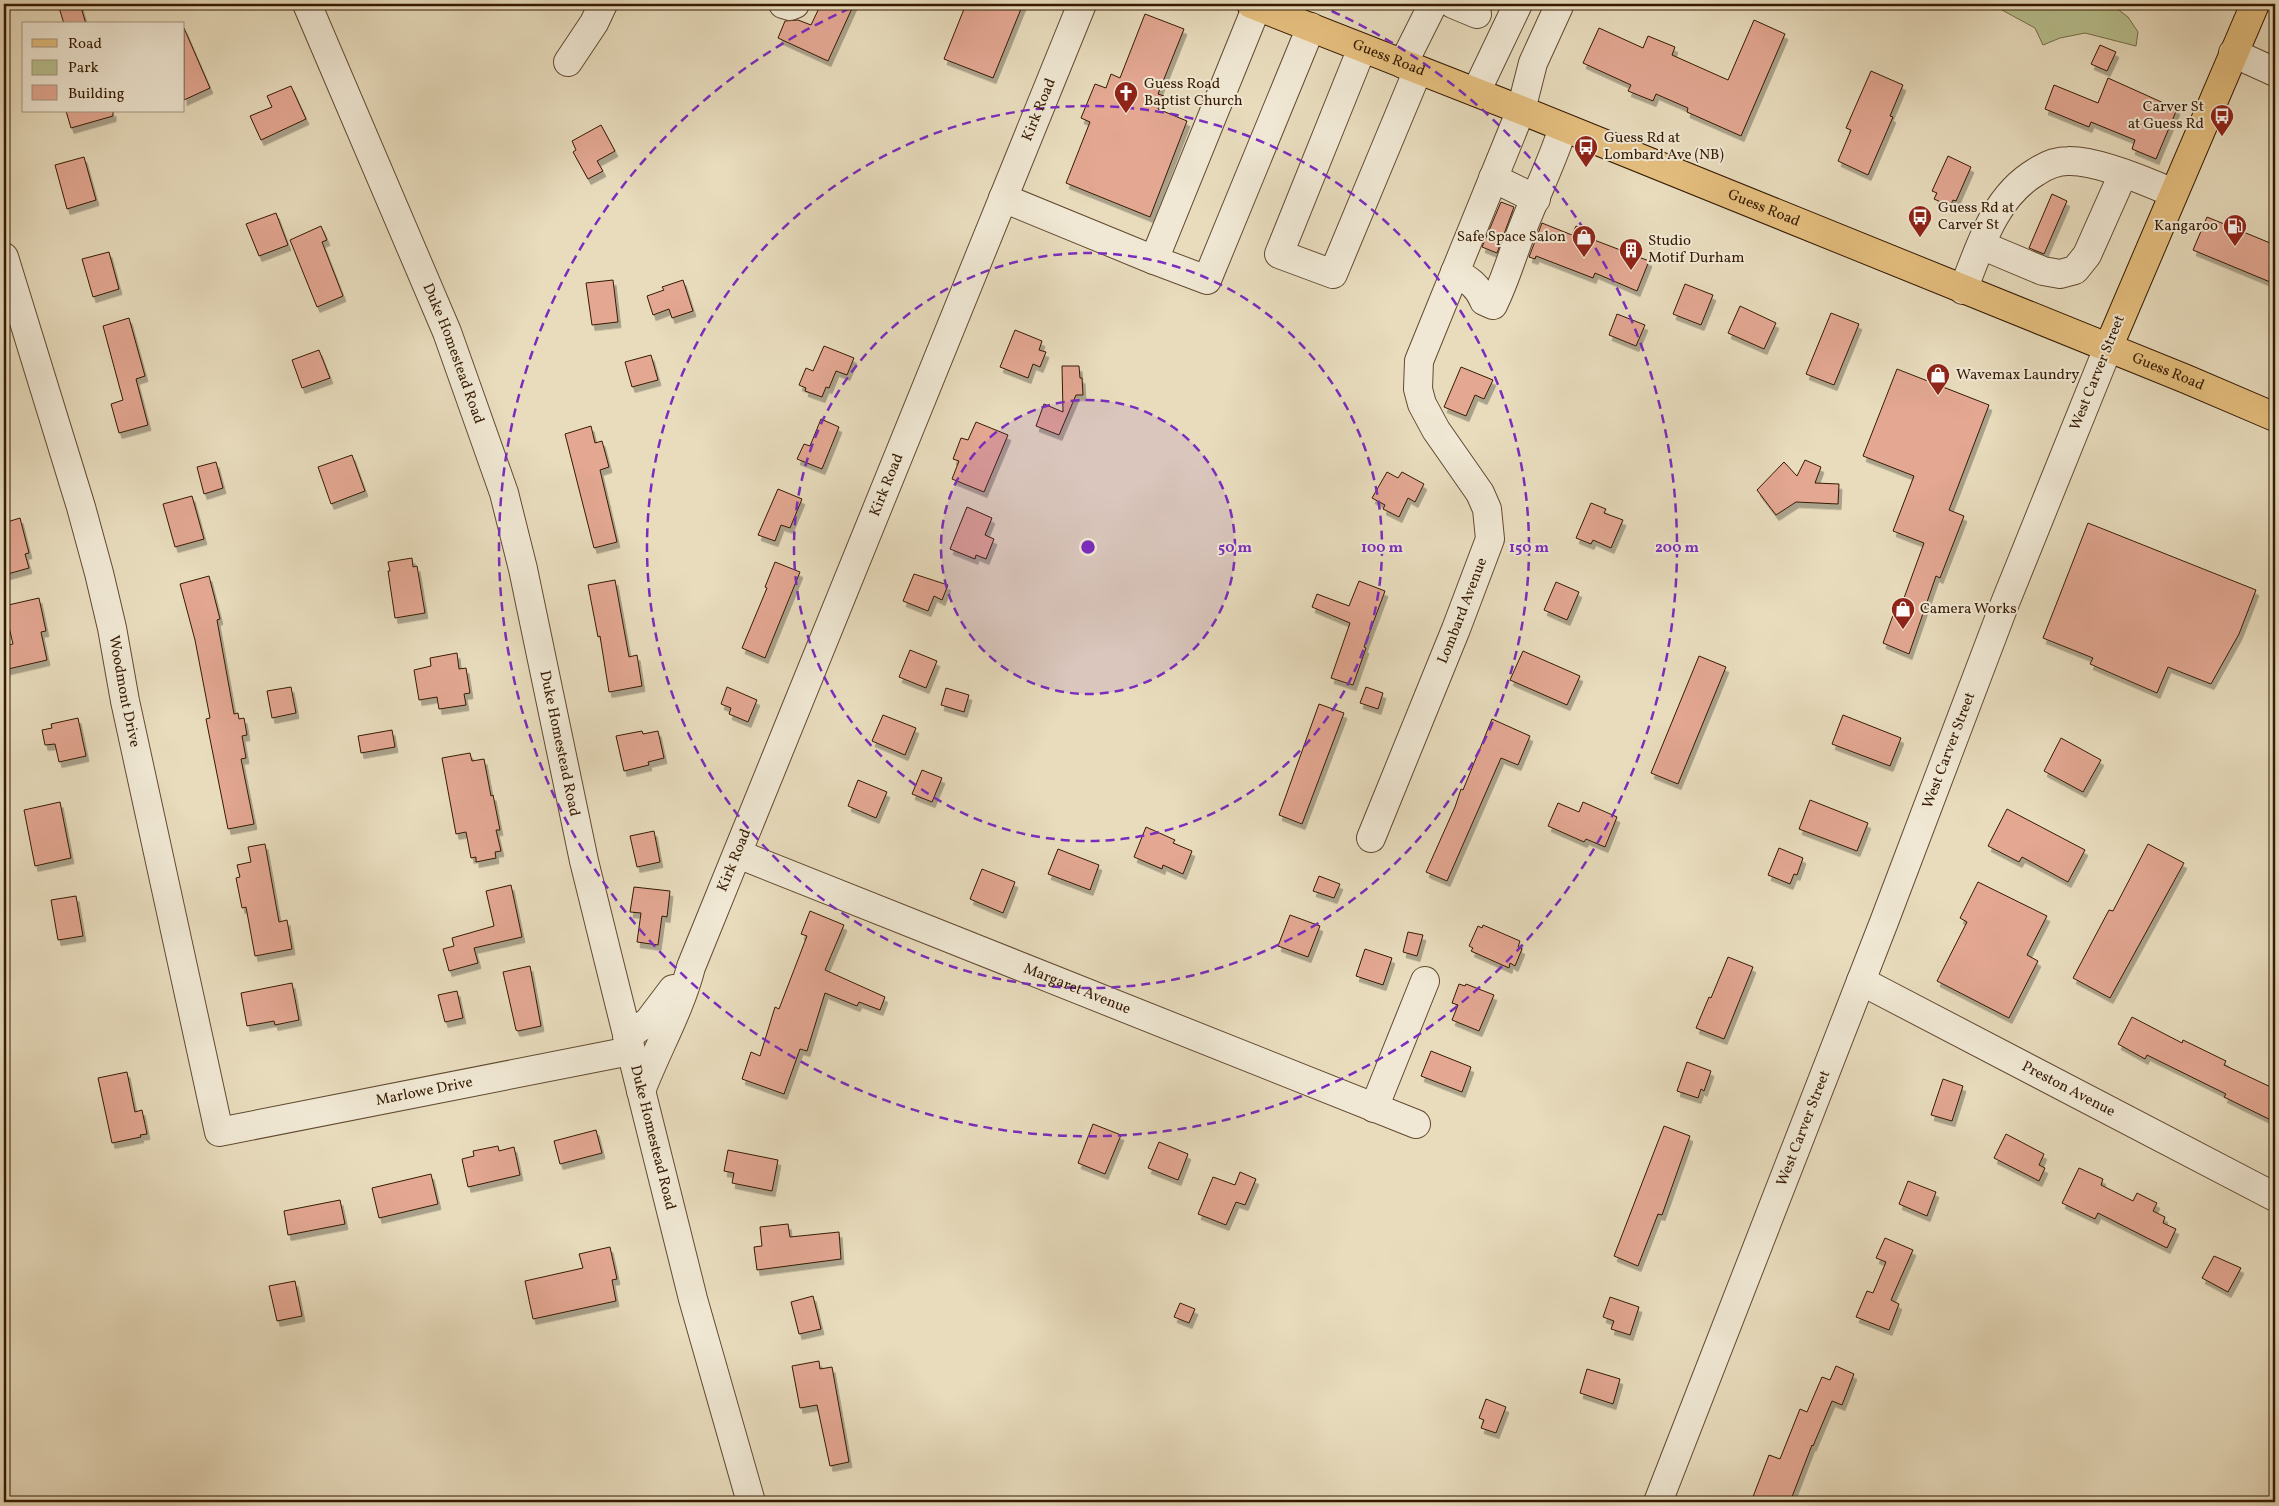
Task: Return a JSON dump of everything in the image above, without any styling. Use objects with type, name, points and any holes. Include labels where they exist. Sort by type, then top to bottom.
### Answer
[{"type":"main road","name":"West Carver Street","points":[[2108,348],[2255,4]]},
{"type":"main road","name":"Guess Road","points":[[1254,5],[1521,110],[2275,417]]},
{"type":"street","name":"Duke Homestead Road","points":[[307,4],[447,332],[504,493],[525,578],[584,861],[640,1091],[693,1299],[751,1502]]},
{"type":"street","points":[[568,62],[594,23],[603,4]]},
{"type":"street","points":[[783,4],[790,6],[794,4]]},
{"type":"street","name":"Kirk Road","points":[[640,1091],[684,993],[691,967],[1082,4]]},
{"type":"street","points":[[1362,48],[1279,254],[1333,274],[1433,4]]},
{"type":"street","points":[[1476,92],[1518,4]]},
{"type":"street","name":"Lombard Avenue","points":[[1371,838],[1456,629],[1490,539],[1487,509],[1480,493],[1428,416],[1418,389],[1420,361],[1521,110],[1533,63],[1558,6],[1554,4]]},
{"type":"street","points":[[1154,260],[1254,5]]},
{"type":"street","points":[[1003,198],[1207,280],[1311,27]]},
{"type":"street","points":[[2233,53],[2275,72]]},
{"type":"street","points":[[1455,272],[1472,281],[1481,292],[1484,301],[1493,305],[1502,286],[1523,227],[1550,167],[1563,128]]},
{"type":"street","points":[[1963,290],[1981,245],[2004,200],[2024,179],[2047,165],[2066,160],[2089,163],[2173,193]]},
{"type":"street","points":[[1981,245],[2043,271],[2060,274],[2074,270],[2087,255],[2123,174]]},
{"type":"street","points":[[1493,178],[1536,200]]},
{"type":"street","name":"Woodmont Drive","points":[[4,257],[81,507],[99,574],[219,1132]]},
{"type":"street","name":"West Carver Street","points":[[1658,1502],[1861,981],[2005,603],[2108,348]]},
{"type":"street","name":"Margaret Avenue","points":[[738,854],[1416,1124]]},
{"type":"street","name":"Kirk Road","points":[[629,1043],[691,967]]},
{"type":"street","points":[[1374,1108],[1425,981]]},
{"type":"street","name":"Preston Avenue","points":[[1861,981],[2275,1197]]},
{"type":"street","name":"Marlowe Drive","points":[[219,1132],[629,1043]]},
{"type":"green space","points":[[1991,4],[2111,4],[2128,17],[2138,32],[2136,46],[2085,33],[2060,38],[2043,45],[2035,28]]},
{"type":"building","points":[[58,4],[80,4],[85,22],[63,22]]},
{"type":"building","points":[[821,4],[854,4],[828,61],[778,38],[785,21],[798,20],[811,25]]},
{"type":"building","points":[[966,4],[1023,4],[993,78],[944,59]]},
{"type":"building","name":"Guess Road Baptist Church","points":[[1145,14],[1184,29],[1158,94],[1164,96],[1158,109],[1187,121],[1150,217],[1066,183],[1090,122],[1081,118],[1095,84],[1106,88],[1111,74],[1120,78]]},
{"type":"building","points":[[1754,20],[1785,34],[1741,136],[1687,112],[1688,108],[1656,94],[1653,101],[1628,91],[1631,85],[1583,63],[1599,28],[1643,48],[1648,36],[1675,47],[1672,55],[1728,80]]},
{"type":"building","points":[[185,30],[210,88],[185,100]]},
{"type":"building","points":[[2100,45],[2116,52],[2107,71],[2091,64]]},
{"type":"building","points":[[1871,71],[1903,85],[1890,116],[1893,117],[1868,175],[1838,161],[1851,130],[1846,128]]},
{"type":"building","points":[[2108,78],[2177,109],[2156,159],[2132,149],[2135,140],[2091,122],[2089,127],[2045,109],[2054,85],[2098,103]]},
{"type":"building","points":[[291,86],[306,119],[261,140],[250,116],[272,107],[267,96]]},
{"type":"building","points":[[66,112],[113,112],[113,116],[71,128]]},
{"type":"building","points":[[601,125],[615,151],[597,161],[603,171],[588,179],[573,152],[576,150],[572,141]]},
{"type":"building","points":[[1948,156],[1971,167],[1956,201],[1953,200],[1950,206],[1934,199],[1937,193],[1932,191]]},
{"type":"building","points":[[84,157],[96,200],[67,209],[55,165]]},
{"type":"building","points":[[2052,194],[2067,201],[2044,254],[2029,248]]},
{"type":"building","points":[[1501,202],[1514,207],[1497,253],[1482,247]]},
{"type":"building","points":[[276,213],[288,245],[259,256],[246,224]]},
{"type":"building","name":"Kangaroo","points":[[2207,217],[2275,245],[2275,284],[2193,250]]},
{"type":"building","points":[[1542,223],[1572,235],[1576,226],[1591,232],[1589,238],[1649,261],[1637,291],[1595,273],[1593,278],[1536,256],[1535,259],[1529,257]]},
{"type":"building","points":[[321,226],[327,240],[322,242],[343,296],[317,307],[290,240]]},
{"type":"building","points":[[109,252],[119,289],[93,297],[82,259]]},
{"type":"building","points":[[613,280],[618,322],[592,325],[586,283]]},
{"type":"building","points":[[683,280],[693,311],[672,318],[669,309],[653,315],[647,296],[664,290],[662,287]]},
{"type":"building","points":[[1685,284],[1713,295],[1701,325],[1673,314]]},
{"type":"building","points":[[1740,306],[1776,323],[1764,349],[1728,333]]},
{"type":"building","points":[[1831,313],[1859,324],[1834,385],[1806,374]]},
{"type":"building","points":[[1617,314],[1645,325],[1636,346],[1609,335]]},
{"type":"building","points":[[129,318],[145,376],[136,379],[148,425],[119,433],[111,404],[123,400],[103,326]]},
{"type":"building","points":[[1015,330],[1042,341],[1039,350],[1046,352],[1040,367],[1033,364],[1028,378],[1000,367]]},
{"type":"building","points":[[824,346],[854,358],[847,375],[836,371],[829,388],[826,387],[822,397],[805,391],[806,388],[799,385],[806,368],[813,371]]},
{"type":"building","points":[[319,350],[330,378],[302,388],[292,360]]},
{"type":"building","points":[[651,355],[658,380],[632,387],[625,362]]},
{"type":"building","points":[[1062,366],[1079,366],[1083,395],[1076,395],[1059,435],[1036,426],[1044,404],[1063,412]]},
{"type":"building","points":[[1461,367],[1493,380],[1484,399],[1475,395],[1466,416],[1444,407]]},
{"type":"building","points":[[1897,369],[1989,405],[1949,510],[1964,516],[1940,578],[1936,576],[1909,654],[1883,643],[1896,607],[1900,609],[1924,543],[1893,531],[1914,476],[1863,456]]},
{"type":"building","points":[[821,419],[839,427],[822,469],[797,459],[804,444],[810,446]]},
{"type":"building","points":[[976,422],[1008,435],[984,492],[952,479],[959,461],[953,459],[961,438],[968,440]]},
{"type":"building","points":[[591,426],[595,443],[602,441],[609,467],[600,470],[617,542],[594,548],[565,434]]},
{"type":"building","points":[[352,455],[365,491],[331,504],[318,467]]},
{"type":"building","points":[[1805,460],[1821,467],[1815,483],[1839,484],[1838,504],[1796,502],[1776,515],[1757,490],[1784,462],[1797,476]]},
{"type":"building","points":[[216,462],[223,488],[204,494],[197,467]]},
{"type":"building","points":[[1387,472],[1398,478],[1402,472],[1424,484],[1415,502],[1408,498],[1399,517],[1383,509],[1385,505],[1372,498]]},
{"type":"building","points":[[778,489],[802,499],[790,528],[781,525],[775,541],[758,535]]},
{"type":"building","points":[[192,496],[204,539],[175,547],[163,504]]},
{"type":"building","points":[[1591,503],[1606,509],[1604,513],[1623,520],[1611,548],[1593,540],[1591,544],[1576,538]]},
{"type":"building","points":[[967,507],[992,518],[985,535],[994,539],[986,559],[976,555],[975,559],[950,549]]},
{"type":"building","points":[[20,518],[29,553],[25,554],[29,568],[4,575],[4,523]]},
{"type":"building","points":[[2088,523],[2256,590],[2239,634],[2211,684],[2168,667],[2157,693],[2090,664],[2093,658],[2043,638]]},
{"type":"building","points":[[412,558],[413,567],[417,566],[425,613],[395,618],[388,562]]},
{"type":"building","points":[[775,562],[800,572],[765,658],[742,648],[767,588],[765,587]]},
{"type":"building","points":[[914,574],[948,585],[942,600],[934,596],[928,611],[903,601]]},
{"type":"building","points":[[209,576],[220,619],[217,620],[234,714],[238,713],[239,719],[244,718],[247,735],[242,736],[246,758],[241,759],[254,824],[228,829],[206,719],[210,718],[195,640],[180,584]]},
{"type":"building","points":[[615,580],[629,657],[637,655],[642,686],[609,692],[600,636],[598,637],[588,585]]},
{"type":"building","points":[[1359,581],[1385,591],[1364,647],[1366,648],[1353,685],[1331,678],[1350,623],[1312,607],[1317,594],[1349,606]]},
{"type":"building","points":[[1556,582],[1579,592],[1567,620],[1544,610]]},
{"type":"building","points":[[39,598],[46,631],[41,632],[47,660],[4,670],[4,646],[13,644],[4,606]]},
{"type":"building","points":[[910,650],[937,661],[926,688],[899,677]]},
{"type":"building","points":[[1523,651],[1580,676],[1567,705],[1510,680]]},
{"type":"building","points":[[457,653],[459,669],[466,668],[470,693],[464,694],[466,705],[439,709],[437,697],[419,700],[414,670],[431,666],[430,658]]},
{"type":"building","points":[[1699,656],[1726,667],[1678,784],[1651,773]]},
{"type":"building","points":[[291,687],[296,713],[272,718],[267,691]]},
{"type":"building","points":[[727,687],[757,700],[748,722],[729,714],[731,708],[721,704]]},
{"type":"building","points":[[1366,687],[1383,693],[1378,709],[1360,703]]},
{"type":"building","points":[[946,688],[969,695],[964,712],[941,705]]},
{"type":"building","points":[[1319,704],[1344,713],[1302,824],[1279,815]]},
{"type":"building","points":[[883,715],[916,728],[905,755],[872,741]]},
{"type":"building","points":[[1843,715],[1901,738],[1890,766],[1832,744]]},
{"type":"building","points":[[78,718],[86,756],[59,762],[55,744],[45,745],[42,730],[52,728],[51,724]]},
{"type":"building","points":[[1492,719],[1530,736],[1518,765],[1501,758],[1447,881],[1426,872]]},
{"type":"building","points":[[392,730],[395,747],[361,753],[358,736]]},
{"type":"building","points":[[642,731],[643,734],[658,731],[664,758],[648,762],[649,765],[624,771],[616,736]]},
{"type":"building","points":[[2061,738],[2101,760],[2083,792],[2044,771]]},
{"type":"building","points":[[470,753],[472,761],[484,759],[500,830],[496,830],[501,851],[495,852],[496,858],[476,862],[476,857],[471,858],[466,832],[456,834],[442,758]]},
{"type":"building","points":[[922,770],[942,778],[932,802],[912,794]]},
{"type":"building","points":[[858,780],[887,792],[876,818],[848,806]]},
{"type":"building","points":[[1810,800],[1868,823],[1857,851],[1799,829]]},
{"type":"building","points":[[60,802],[71,858],[35,866],[24,810]]},
{"type":"building","points":[[1583,802],[1617,817],[1605,847],[1586,839],[1584,842],[1548,826],[1558,803],[1579,812]]},
{"type":"building","points":[[2007,809],[2085,850],[2068,882],[2022,857],[2019,862],[1988,846]]},
{"type":"building","points":[[1146,827],[1175,840],[1173,843],[1192,851],[1183,874],[1163,865],[1162,869],[1134,857]]},
{"type":"building","points":[[654,831],[660,862],[637,867],[630,836]]},
{"type":"building","points":[[265,844],[279,922],[287,920],[292,949],[255,956],[246,907],[242,908],[236,878],[240,877],[237,865],[251,862],[248,847]]},
{"type":"building","points":[[2148,844],[2184,863],[2110,998],[2073,978],[2109,910],[2113,911]]},
{"type":"building","points":[[1779,848],[1803,858],[1797,875],[1794,874],[1790,884],[1768,875]]},
{"type":"building","points":[[1058,849],[1099,865],[1090,890],[1048,874]]},
{"type":"building","points":[[982,869],[1015,882],[1003,913],[970,899]]},
{"type":"building","points":[[1319,876],[1340,884],[1334,898],[1313,891]]},
{"type":"building","points":[[1978,882],[2047,916],[2027,955],[2038,961],[2009,1018],[1937,981],[1967,922],[1960,918]]},
{"type":"building","points":[[511,885],[522,937],[474,948],[478,963],[449,971],[443,949],[454,946],[452,938],[494,926],[486,891]]},
{"type":"building","points":[[634,887],[670,891],[667,917],[662,916],[658,945],[637,942],[641,913],[630,912]]},
{"type":"building","points":[[76,896],[83,936],[58,940],[51,900]]},
{"type":"building","points":[[810,911],[844,925],[825,970],[885,997],[880,1010],[859,1002],[857,1006],[825,993],[807,1051],[800,1049],[784,1094],[742,1079],[751,1052],[760,1056],[775,1007],[779,1009],[807,936],[801,934]]},
{"type":"building","points":[[1290,915],[1320,926],[1308,957],[1278,946]]},
{"type":"building","points":[[1483,925],[1520,941],[1518,947],[1522,949],[1515,966],[1510,963],[1509,968],[1471,951],[1473,948],[1469,946],[1478,926],[1482,928]]},
{"type":"building","points":[[1408,932],[1423,935],[1417,956],[1403,952]]},
{"type":"building","points":[[1365,949],[1392,958],[1383,985],[1356,976]]},
{"type":"building","points":[[1728,957],[1753,967],[1724,1039],[1696,1028]]},
{"type":"building","points":[[530,966],[541,1026],[518,1031],[516,1030],[503,972]]},
{"type":"building","points":[[292,983],[299,1020],[275,1025],[274,1021],[247,1026],[241,993]]},
{"type":"building","points":[[1459,984],[1465,986],[1466,984],[1494,995],[1479,1031],[1452,1020],[1458,1005],[1452,1003]]},
{"type":"building","points":[[457,991],[463,1018],[445,1022],[438,995]]},
{"type":"building","points":[[2132,1017],[2182,1043],[2183,1040],[2226,1061],[2224,1065],[2275,1089],[2275,1122],[2224,1097],[2226,1094],[2147,1055],[2145,1059],[2118,1044]]},
{"type":"building","points":[[1431,1051],[1471,1067],[1462,1092],[1421,1076]]},
{"type":"building","points":[[1687,1062],[1711,1071],[1704,1091],[1701,1089],[1698,1098],[1677,1091]]},
{"type":"building","points":[[127,1072],[135,1112],[142,1110],[147,1134],[112,1143],[98,1078]]},
{"type":"building","points":[[1943,1079],[1963,1086],[1952,1121],[1931,1115]]},
{"type":"building","points":[[1093,1124],[1121,1135],[1105,1174],[1078,1163]]},
{"type":"building","points":[[1664,1126],[1690,1136],[1662,1215],[1658,1214],[1638,1266],[1614,1256]]},
{"type":"building","points":[[596,1130],[602,1153],[560,1164],[554,1141]]},
{"type":"building","points":[[2006,1134],[2044,1154],[2039,1165],[2045,1168],[2039,1181],[1994,1158]]},
{"type":"building","points":[[1159,1142],[1188,1154],[1178,1180],[1148,1168]]},
{"type":"building","points":[[498,1146],[499,1151],[514,1147],[520,1175],[468,1187],[462,1159],[474,1156],[473,1151]]},
{"type":"building","points":[[728,1150],[778,1160],[772,1191],[732,1183],[734,1173],[724,1171]]},
{"type":"building","points":[[2079,1168],[2103,1179],[2101,1185],[2133,1201],[2137,1193],[2157,1203],[2153,1211],[2165,1217],[2163,1223],[2176,1229],[2167,1248],[2098,1213],[2095,1219],[2062,1203]]},
{"type":"building","points":[[1240,1172],[1256,1179],[1245,1205],[1236,1202],[1226,1225],[1198,1214],[1213,1177],[1235,1185]]},
{"type":"building","points":[[431,1174],[438,1204],[379,1218],[372,1188]]},
{"type":"building","points":[[1908,1181],[1936,1192],[1927,1216],[1899,1204]]},
{"type":"building","points":[[340,1200],[345,1224],[288,1235],[284,1211]]},
{"type":"building","points":[[788,1224],[790,1237],[839,1232],[841,1259],[757,1270],[754,1247],[762,1246],[760,1227]]},
{"type":"building","points":[[1885,1238],[1913,1250],[1891,1300],[1899,1304],[1889,1330],[1856,1317],[1867,1291],[1873,1293],[1886,1262],[1876,1258]]},
{"type":"building","points":[[610,1247],[617,1279],[612,1280],[616,1301],[533,1319],[525,1281],[583,1268],[579,1254]]},
{"type":"building","points":[[2214,1256],[2241,1268],[2228,1292],[2202,1278]]},
{"type":"building","points":[[295,1281],[302,1316],[277,1321],[269,1286]]},
{"type":"building","points":[[813,1296],[821,1329],[799,1334],[791,1302]]},
{"type":"building","points":[[1610,1297],[1639,1307],[1630,1335],[1611,1329],[1614,1321],[1603,1317]]},
{"type":"building","points":[[1180,1303],[1195,1309],[1189,1323],[1174,1317]]},
{"type":"building","points":[[819,1361],[820,1369],[832,1367],[849,1462],[830,1466],[817,1405],[800,1408],[792,1366]]},
{"type":"building","points":[[1836,1366],[1854,1374],[1842,1405],[1832,1401],[1812,1445],[1790,1502],[1751,1502],[1769,1455],[1780,1459],[1800,1409],[1807,1412],[1822,1377],[1830,1380]]},
{"type":"building","points":[[1587,1369],[1620,1379],[1613,1404],[1580,1393]]},
{"type":"building","points":[[1486,1399],[1506,1407],[1496,1433],[1481,1428],[1484,1420],[1479,1418]]},
{"type":"place","name":"Guess Road Baptist Church","points":[[1126,114]]},
{"type":"place","name":"Carver St at Guess Rd","points":[[2222,137]]},
{"type":"place","name":"Guess Rd at Lombard Ave (NB)","points":[[1586,168]]},
{"type":"place","name":"Guess Rd at Carver St","points":[[1920,238]]},
{"type":"place","name":"Kangaroo","points":[[2235,247]]},
{"type":"place","name":"Safe Space Salon","points":[[1584,258]]},
{"type":"place","name":"Studio Motif Durham","points":[[1631,271]]},
{"type":"place","name":"Wavemax Laundry","points":[[1938,396]]},
{"type":"place","name":"Camera Works","points":[[1903,630]]}]
